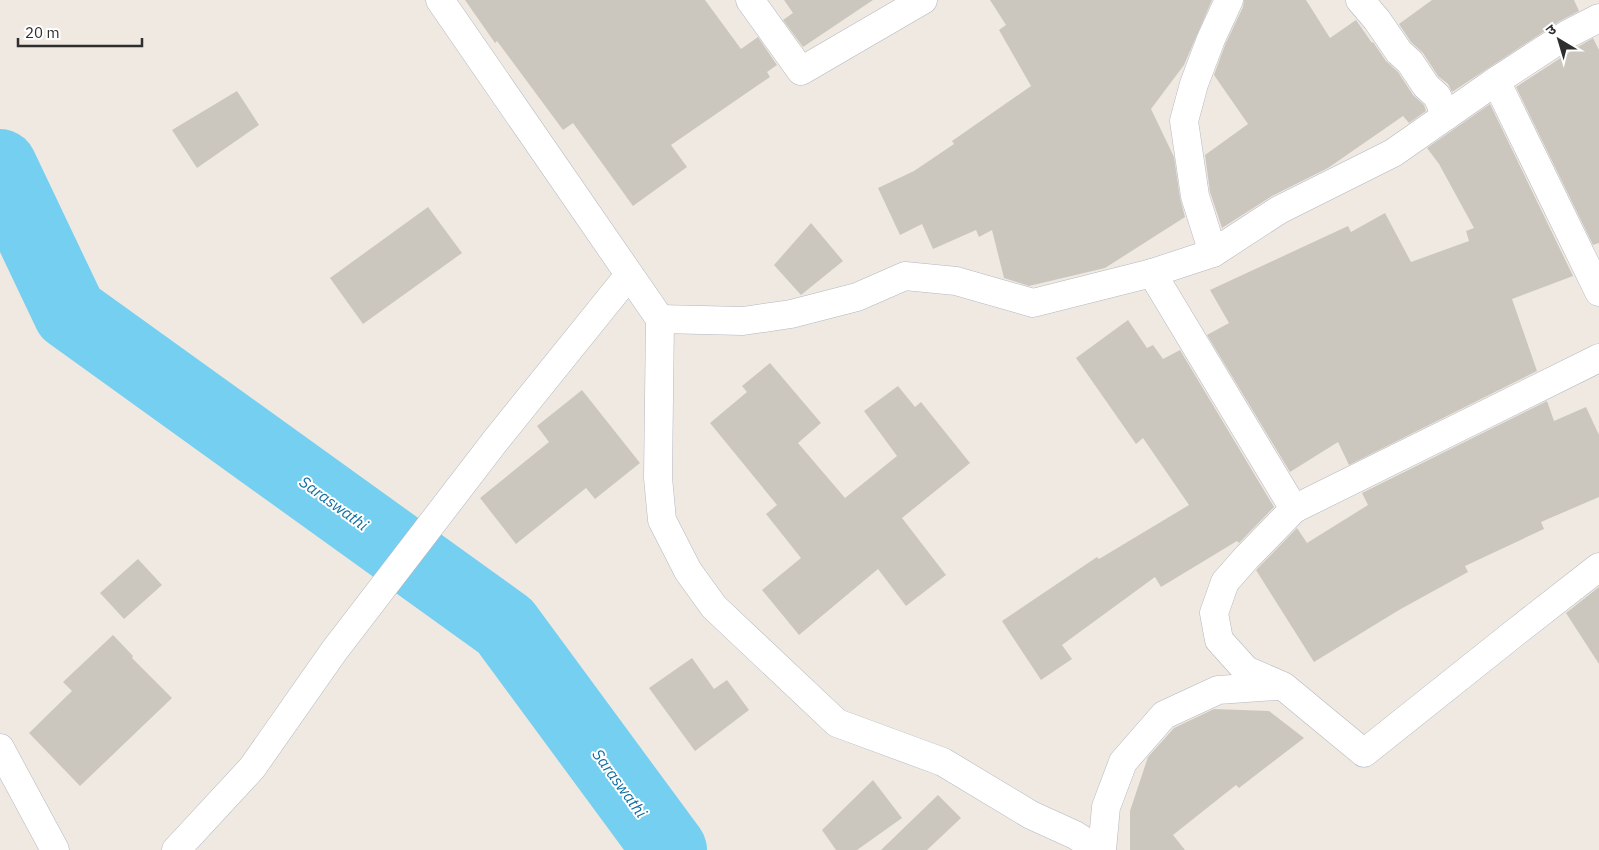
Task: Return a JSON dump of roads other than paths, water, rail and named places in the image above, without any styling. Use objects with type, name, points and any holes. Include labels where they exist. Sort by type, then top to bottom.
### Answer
[{"type":"street","points":[[440,0],[660,319],[658,478],[662,520],[688,571],[714,607],[837,723],[943,762],[1031,815],[1074,835],[1100,850],[1106,807],[1123,762],[1164,715],[1218,690],[1283,686]]},
{"type":"street","points":[[750,0],[801,71],[924,0]]},
{"type":"street","points":[[1213,253],[1195,196],[1184,121],[1194,84],[1211,39],[1229,0]]},
{"type":"street","points":[[1360,0],[1377,20],[1399,52],[1410,62],[1426,86],[1437,96],[1446,116]]},
{"type":"street","points":[[660,319],[742,321],[791,314],[857,297],[906,276],[956,281],[1033,303],[1152,273],[1213,253],[1279,210],[1393,153],[1496,81],[1568,34],[1599,18]]},
{"type":"street","points":[[1496,81],[1599,292]]},
{"type":"street","points":[[1152,273],[1294,509]]},
{"type":"street","points":[[176,850],[252,768],[334,651],[496,440],[629,275]]},
{"type":"street","points":[[1599,358],[1294,509],[1225,582],[1214,614],[1219,640],[1246,670],[1283,686],[1364,753],[1599,567]]},
{"type":"street","points":[[0,748],[55,850]]},
{"type":"waterway","name":"Saraswathi","points":[[0,166],[70,313],[505,626],[670,850]]}]
